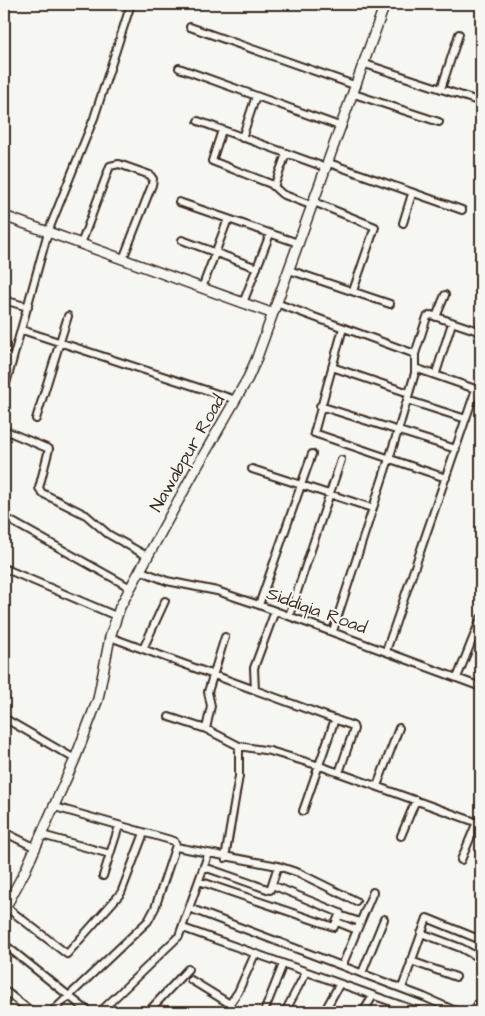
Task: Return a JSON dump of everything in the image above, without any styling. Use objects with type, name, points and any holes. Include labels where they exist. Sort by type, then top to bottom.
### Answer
[{"type":"street","points":[[4,391],[48,232],[94,118],[132,4]]},
{"type":"street","name":"Nawabpur Road","points":[[5,905],[36,848],[76,759],[102,686],[110,637],[116,616],[129,587],[236,400],[256,360],[271,314],[365,64],[385,4]]},
{"type":"street","points":[[190,27],[439,122]]},
{"type":"street","points":[[441,89],[459,34]]},
{"type":"street","points":[[365,64],[481,102]]},
{"type":"street","points":[[179,68],[342,127]]},
{"type":"street","points":[[242,138],[256,96]]},
{"type":"street","points":[[198,121],[286,154],[462,210]]},
{"type":"street","points":[[222,130],[212,161],[274,187],[282,194],[375,227],[352,292]]},
{"type":"street","points":[[274,187],[286,154]]},
{"type":"street","points":[[81,244],[110,166],[119,164],[150,175],[153,179],[152,185],[123,259]]},
{"type":"street","points":[[403,223],[412,194]]},
{"type":"street","points":[[179,202],[298,243]]},
{"type":"street","points":[[4,216],[271,314]]},
{"type":"street","points":[[202,288],[228,219]]},
{"type":"street","points":[[243,303],[270,234]]},
{"type":"street","points":[[182,240],[257,268]]},
{"type":"street","points":[[289,270],[390,304]]},
{"type":"street","points":[[436,317],[445,294]]},
{"type":"street","points":[[4,300],[28,307]]},
{"type":"street","points":[[276,303],[415,354]]},
{"type":"street","points":[[333,631],[398,431],[416,368],[415,354],[427,317],[429,315],[481,332]]},
{"type":"street","points":[[36,419],[68,316]]},
{"type":"street","points":[[436,373],[452,323]]},
{"type":"street","points":[[343,328],[320,406],[314,430],[316,434],[446,478]]},
{"type":"street","points":[[22,330],[236,400]]},
{"type":"street","points":[[4,355],[13,358]]},
{"type":"street","points":[[332,367],[409,393]]},
{"type":"street","points":[[386,651],[466,419],[479,390],[416,368]]},
{"type":"street","points":[[407,400],[466,419]]},
{"type":"street","points":[[320,406],[456,449]]},
{"type":"street","points":[[4,430],[49,449],[38,488],[42,493],[86,515],[108,534],[147,556]]},
{"type":"street","points":[[259,605],[312,454]]},
{"type":"street","points":[[289,616],[341,460]]},
{"type":"street","points":[[252,469],[372,508]]},
{"type":"street","points":[[4,517],[129,587]]},
{"type":"street","points":[[6,570],[116,616]]},
{"type":"street","name":"Siddiqia Road","points":[[139,570],[167,581],[217,591],[259,605],[481,687]]},
{"type":"street","points":[[144,649],[165,602]]},
{"type":"street","points":[[255,690],[255,662],[275,611]]},
{"type":"street","points":[[457,678],[481,618]]},
{"type":"street","points":[[110,637],[354,727],[339,772]]},
{"type":"street","points":[[206,729],[211,706],[208,692],[225,637]]},
{"type":"street","points":[[169,717],[206,729],[239,746],[270,751],[339,772],[479,823],[461,860]]},
{"type":"street","points":[[4,718],[76,759]]},
{"type":"street","points":[[303,811],[335,719]]},
{"type":"street","points":[[377,786],[399,728]]},
{"type":"street","points":[[225,858],[240,776],[239,746]]},
{"type":"street","points":[[402,836],[416,800]]},
{"type":"street","points":[[52,1012],[148,921],[155,908],[176,847],[174,841],[55,807]]},
{"type":"street","points":[[103,876],[119,826]]},
{"type":"street","points":[[4,832],[36,848]]},
{"type":"street","points":[[5,905],[67,954],[121,892],[144,832]]},
{"type":"street","points":[[42,835],[110,854]]},
{"type":"street","points":[[176,847],[225,858],[278,866],[299,872],[356,901]]},
{"type":"street","points":[[100,1012],[179,936],[208,854]]},
{"type":"street","points":[[204,867],[269,890],[278,866]]},
{"type":"street","points":[[199,881],[334,928],[339,915]]},
{"type":"street","points":[[272,885],[339,915],[360,922]]},
{"type":"street","points":[[342,966],[373,892]]},
{"type":"street","points":[[189,908],[402,988],[458,1012]]},
{"type":"street","points":[[402,988],[421,933],[429,918],[481,940]]},
{"type":"street","points":[[362,973],[384,919]]},
{"type":"street","points":[[336,922],[357,930]]},
{"type":"street","points":[[183,928],[339,985],[420,1012]]},
{"type":"street","points":[[421,933],[461,948],[481,959]]},
{"type":"street","points":[[4,944],[89,1012]]},
{"type":"street","points":[[224,1012],[246,977],[255,954]]},
{"type":"street","points":[[411,961],[456,977]]},
{"type":"street","points":[[264,1012],[283,964]]},
{"type":"street","points":[[148,1012],[188,969]]},
{"type":"street","points":[[285,1012],[306,972]]},
{"type":"street","points":[[191,980],[230,1004]]},
{"type":"street","points":[[324,1012],[339,985]]},
{"type":"street","points":[[4,990],[32,1012]]},
{"type":"street","points":[[363,1012],[373,996]]},
{"type":"street","points":[[472,1012],[481,1001]]}]
